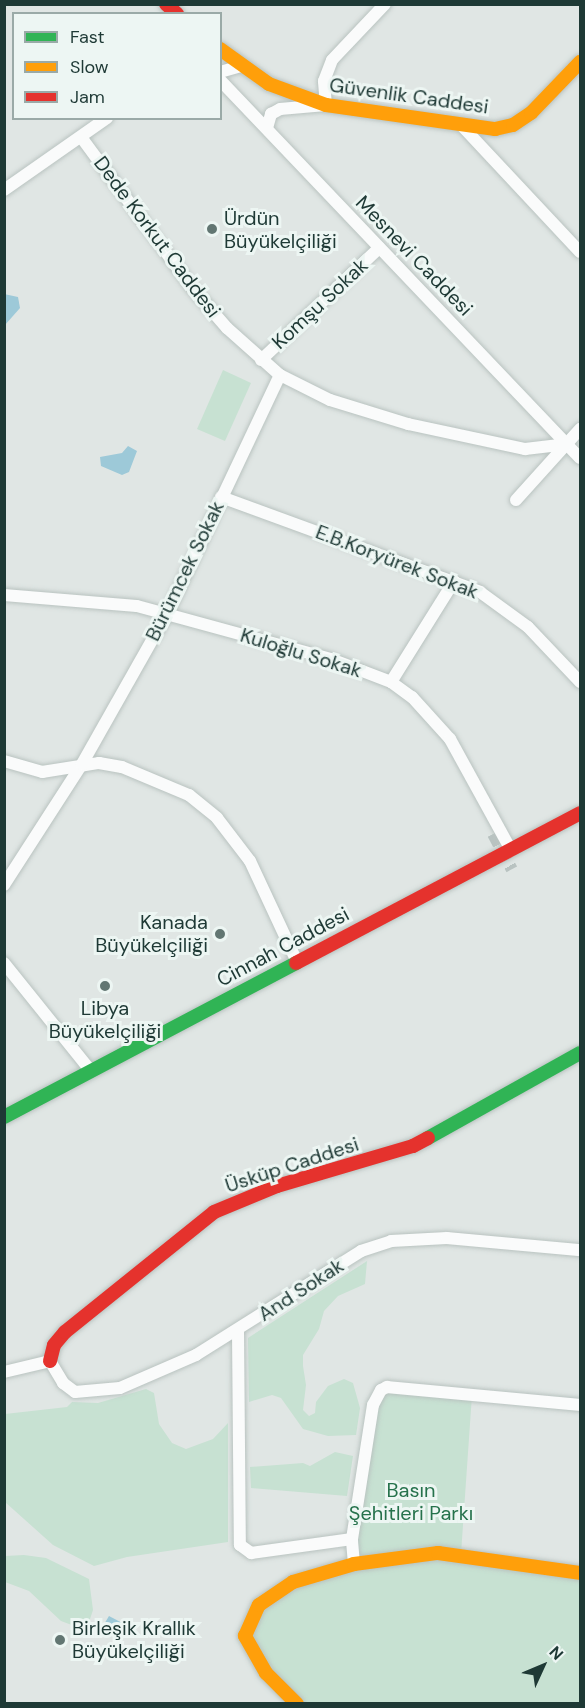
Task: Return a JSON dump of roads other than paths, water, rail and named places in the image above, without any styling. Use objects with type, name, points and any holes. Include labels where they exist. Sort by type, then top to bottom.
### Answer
[{"type":"main road","name":"Güvenlik Caddesi","points":[[222,51],[269,84],[326,105],[462,128],[495,129],[513,125],[531,113],[580,64]]},
{"type":"main road","name":"Cinnah Caddesi","points":[[4,1117],[580,813]]},
{"type":"main road","name":"Üsküp Caddesi","points":[[50,1361],[54,1345],[65,1332],[156,1255],[214,1212],[277,1186],[429,1138],[580,1053]]},
{"type":"main road","points":[[297,1704],[266,1673],[249,1648],[247,1624],[259,1605],[293,1582],[354,1564],[438,1553],[580,1573]]},
{"type":"street","points":[[267,128],[271,114],[280,109],[326,105],[324,81],[332,60],[385,4]]},
{"type":"street","points":[[222,71],[241,66]]},
{"type":"street","name":"Mesnevi Caddesi","points":[[222,82],[580,458]]},
{"type":"street","points":[[4,190],[104,120]]},
{"type":"street","points":[[462,128],[580,252]]},
{"type":"street","name":"Dede Korkut Caddesi","points":[[81,137],[193,289],[261,360],[280,375],[330,400],[408,424],[525,449],[568,444]]},
{"type":"street","name":"Komşu Sokak","points":[[261,360],[379,248]]},
{"type":"street","name":"Bürümcek Sokak","points":[[4,885],[82,764],[167,614],[280,375]]},
{"type":"street","points":[[516,500],[580,429]]},
{"type":"street","name":"E.B.Koryürek Sokak","points":[[221,497],[480,592],[528,627],[580,682]]},
{"type":"street","points":[[391,682],[454,581]]},
{"type":"street","name":"Kuloğlu Sokak","points":[[4,595],[112,601],[331,660],[391,682],[419,704],[450,739],[511,850]]},
{"type":"street","points":[[4,761],[42,772],[82,764],[122,767],[189,795],[217,818],[250,861],[297,962]]},
{"type":"street","points":[[4,963],[90,1070]]},
{"type":"street","name":"And Sokak","points":[[50,1361],[63,1383],[75,1392],[98,1393],[140,1381],[238,1332],[361,1251],[391,1241],[447,1238],[580,1250]]},
{"type":"street","points":[[238,1332],[240,1545],[251,1553],[352,1539]]},
{"type":"street","points":[[4,1372],[50,1361]]},
{"type":"street","points":[[354,1564],[352,1539],[372,1405],[381,1390],[387,1387],[580,1405]]},
{"type":"water","points":[[4,294],[18,297],[20,308],[5,325]]},
{"type":"water","points":[[128,446],[137,451],[129,472],[122,475],[101,466],[100,457],[122,453]]},
{"type":"water","points":[[109,1616],[128,1626],[123,1637],[103,1626]]},
{"type":"tunnel","points":[[493,834],[512,869]]},
{"type":"place","name":"Ürdün Büyükelçiliği","points":[[212,229]]},
{"type":"place","name":"Kanada Büyükelçiliği","points":[[220,934]]},
{"type":"place","name":"Libya Büyükelçiliği","points":[[105,986]]},
{"type":"place","name":"Birleşik Krallık Büyükelçiliği","points":[[60,1640]]},
{"type":"park label","name":"Basın Şehitleri Parkı","points":[[411,1502]]}]
